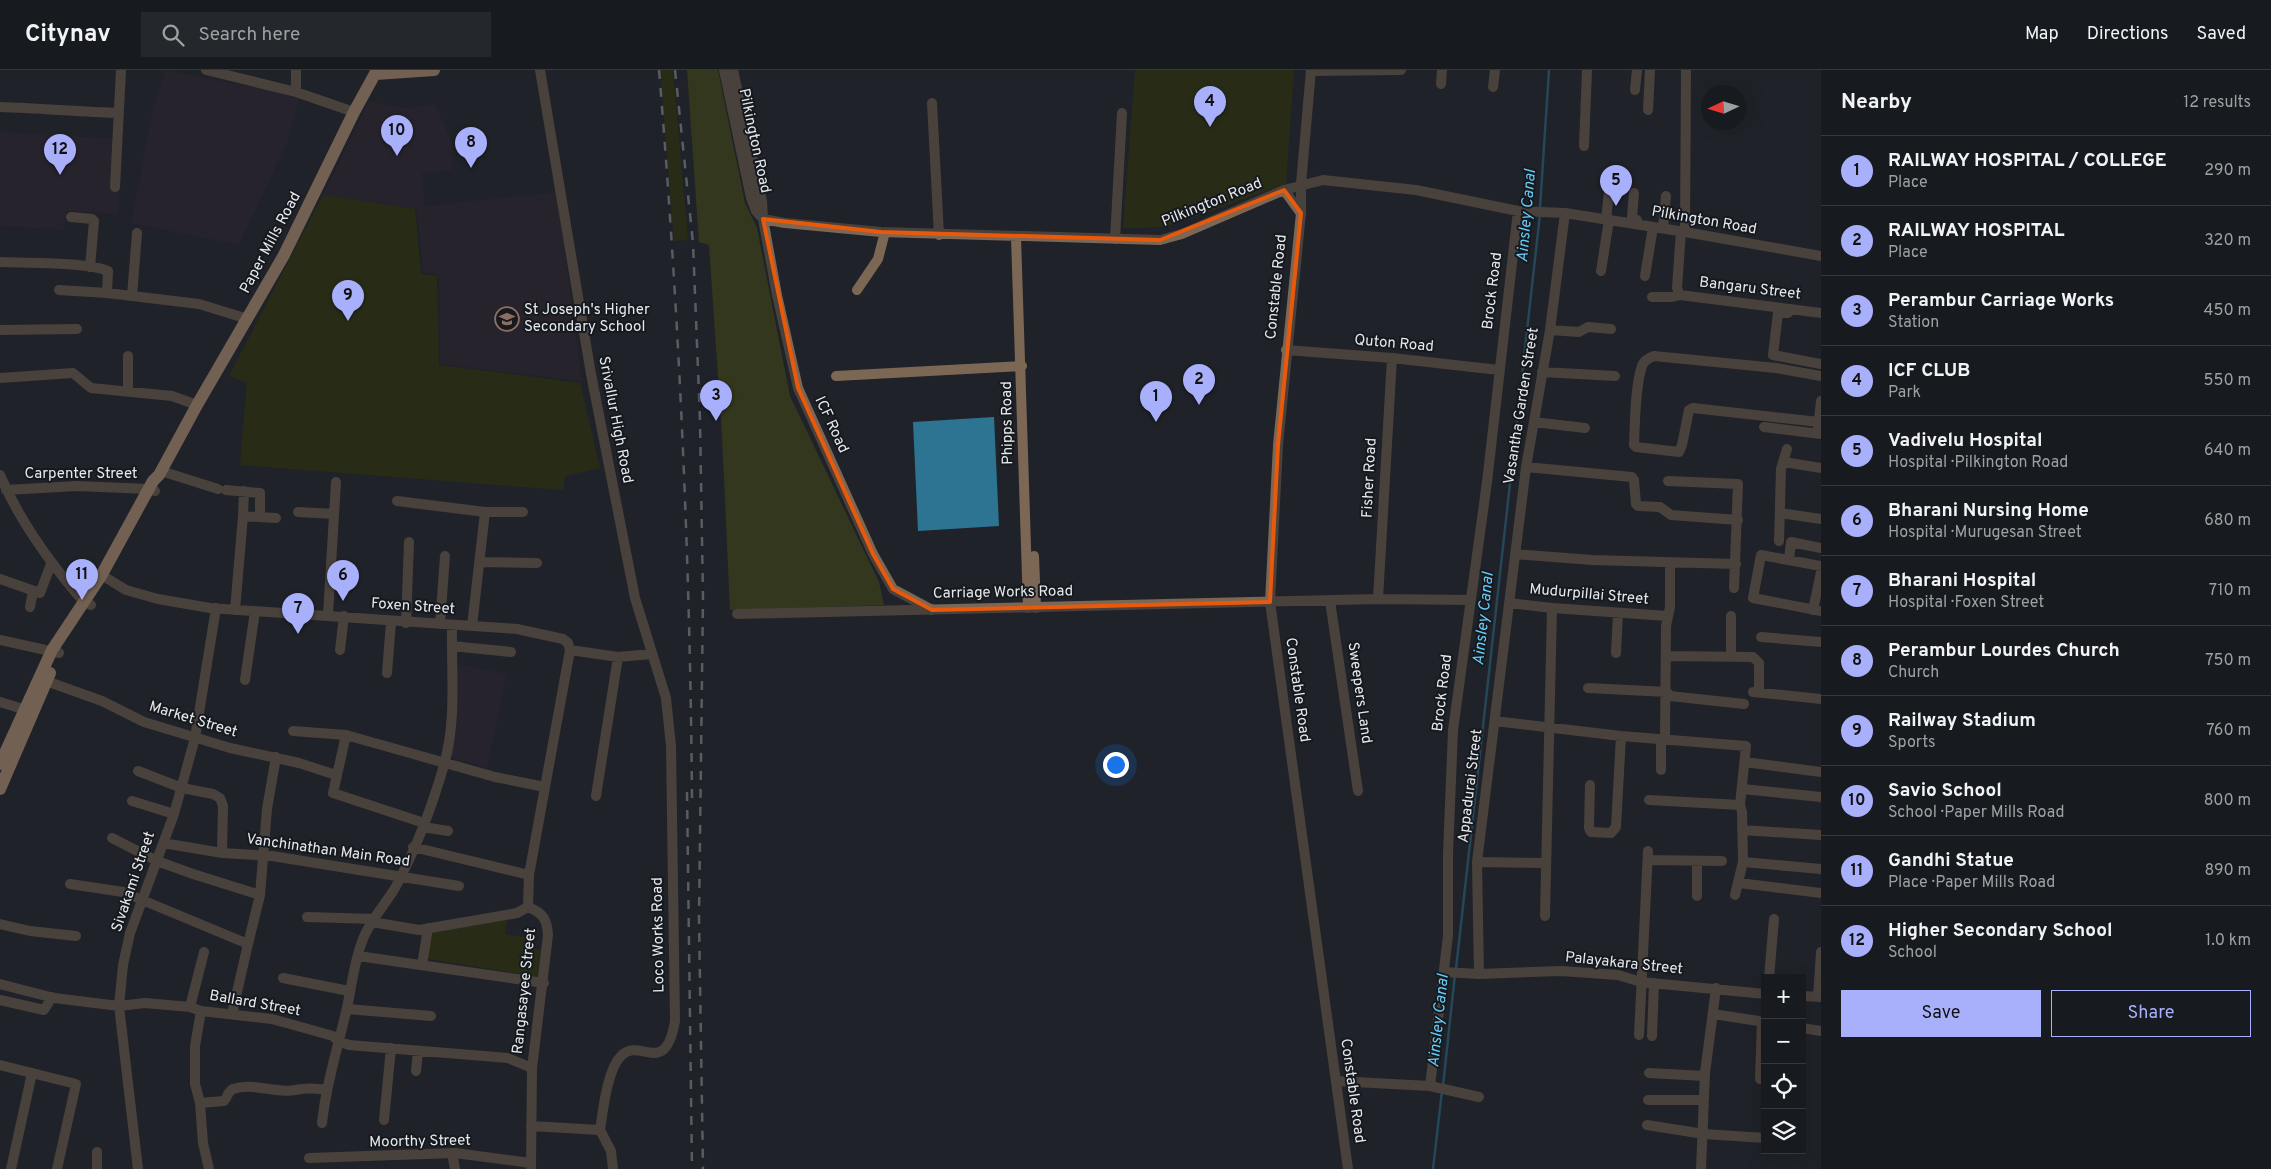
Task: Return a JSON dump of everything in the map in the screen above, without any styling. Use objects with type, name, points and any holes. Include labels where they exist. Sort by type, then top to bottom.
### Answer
[{"type":"main road","name":"Paper Mills Road","points":[[87,603],[152,490],[159,484],[160,473],[197,405],[284,255],[354,112],[376,72],[434,70]]},
{"type":"main road","name":"Paper Mills Road","points":[[0,789],[46,681],[55,649],[87,603],[108,579],[152,490]]},
{"type":"main road","points":[[0,764],[4,746],[55,649]]},
{"type":"street","points":[[115,187],[121,70]]},
{"type":"street","points":[[206,70],[296,92],[354,112]]},
{"type":"street","points":[[296,70],[296,92]]},
{"type":"street","name":"Srivallur High Road","points":[[540,70],[591,374],[635,598],[652,654]]},
{"type":"street","name":"Pilkington Road","points":[[724,70],[751,198],[756,211],[763,219],[884,232],[939,235],[1160,240],[1182,234],[1284,190],[1322,180],[1350,181],[1416,190],[1518,211],[1565,213],[1821,256]]},
{"type":"street","points":[[733,70],[762,201],[763,219]]},
{"type":"street","points":[[1311,70],[1400,70]]},
{"type":"street","name":"Constable Road","points":[[1311,70],[1301,184],[1301,213],[1286,350],[1272,519],[1270,602],[1348,1169]]},
{"type":"street","points":[[1441,84],[1442,70]]},
{"type":"street","points":[[1493,87],[1495,70]]},
{"type":"street","points":[[1584,146],[1587,70]]},
{"type":"street","points":[[1636,90],[1637,70]]},
{"type":"street","points":[[1648,110],[1650,70]]},
{"type":"street","name":"Bangaru Street","points":[[1686,70],[1683,232],[1676,288],[1680,295],[1821,313]]},
{"type":"street","points":[[932,103],[939,235]]},
{"type":"street","points":[[0,107],[119,113]]},
{"type":"street","points":[[1115,239],[1122,113]]},
{"type":"street","points":[[1601,271],[1608,220],[1610,182]]},
{"type":"street","points":[[1284,190],[1301,213]]},
{"type":"street","points":[[1634,193],[1632,217],[1636,220],[1636,224]]},
{"type":"street","points":[[1645,276],[1666,196]]},
{"type":"street","name":"Brock Road","points":[[1438,1087],[1444,972],[1448,936],[1448,854],[1453,730],[1487,482],[1518,211]]},
{"type":"street","name":"Vasantha Garden Street","points":[[1509,603],[1526,467],[1550,330],[1565,213]]},
{"type":"street","points":[[71,216],[92,219],[94,221],[90,267]]},
{"type":"street","name":"ICF Road","points":[[763,219],[798,388],[816,431],[873,554],[893,589],[932,610]]},
{"type":"street","points":[[857,290],[878,259],[884,232]]},
{"type":"street","points":[[132,296],[137,233]]},
{"type":"street","name":"Phipps Road","points":[[1020,237],[1022,366],[1032,608]]},
{"type":"street","name":"Phipps Road","points":[[1020,237],[1032,608]]},
{"type":"street","points":[[0,262],[90,267],[108,271],[108,293]]},
{"type":"street","points":[[59,290],[108,293],[199,304],[248,319]]},
{"type":"street","points":[[1652,296],[1672,297],[1680,295]]},
{"type":"street","points":[[1821,318],[1780,312],[1772,353],[1775,356],[1821,364]]},
{"type":"street","points":[[1550,330],[1579,332],[1588,327],[1611,329]]},
{"type":"street","points":[[0,330],[77,329]]},
{"type":"street","name":"Quton Road","points":[[1286,350],[1392,358],[1499,370]]},
{"type":"street","points":[[128,356],[128,392]]},
{"type":"street","points":[[1819,422],[1693,408],[1689,411],[1682,445],[1678,452],[1636,447],[1634,444],[1636,403],[1642,366],[1648,359],[1654,356],[1776,368],[1821,376]]},
{"type":"street","name":"Fisher Road","points":[[1378,599],[1392,358]]},
{"type":"street","points":[[836,376],[1022,366]]},
{"type":"street","points":[[1542,372],[1615,376]]},
{"type":"street","points":[[0,378],[72,374],[91,388],[172,396],[197,405]]},
{"type":"street","points":[[1764,428],[1819,434],[1821,401]]},
{"type":"street","points":[[1534,422],[1585,428]]},
{"type":"street","points":[[1779,541],[1782,469],[1788,449]]},
{"type":"street","points":[[1784,462],[1821,468]]},
{"type":"street","points":[[1526,467],[1632,477],[1634,480],[1636,504],[1638,506],[1660,507],[1671,515],[1738,520]]},
{"type":"street","points":[[160,473],[222,489],[260,493],[260,516]]},
{"type":"street","points":[[0,475],[6,490],[51,564],[87,603]]},
{"type":"street","points":[[1668,481],[1738,484],[1734,588]]},
{"type":"street","points":[[328,615],[336,482]]},
{"type":"street","name":"Carpenter Street","points":[[6,490],[77,486],[152,490]]},
{"type":"street","points":[[235,610],[244,491]]},
{"type":"street","points":[[397,502],[485,512],[523,512]]},
{"type":"street","points":[[298,512],[334,514]]},
{"type":"street","points":[[472,626],[485,512]]},
{"type":"street","points":[[1780,513],[1821,520]]},
{"type":"street","points":[[243,516],[276,518]]},
{"type":"street","points":[[406,622],[409,542]]},
{"type":"street","points":[[1789,559],[1791,542],[1821,548]]},
{"type":"street","points":[[1515,554],[1670,563],[1736,564]]},
{"type":"street","points":[[1821,566],[1761,555],[1753,598],[1817,610],[1821,572]]},
{"type":"street","points":[[440,624],[445,556]]},
{"type":"street","points":[[480,562],[537,563]]},
{"type":"street","points":[[1661,770],[1667,692],[1667,616],[1670,607],[1670,563]]},
{"type":"street","points":[[0,579],[39,593],[51,564]]},
{"type":"street","name":"Foxen Street","points":[[108,579],[126,590],[158,599],[216,608],[344,616],[392,622],[517,629],[563,639],[568,643],[570,650],[618,657],[652,654]]},
{"type":"street","points":[[30,607],[33,591]]},
{"type":"street","points":[[1270,602],[1378,599],[1470,600]]},
{"type":"street","name":"Sweepers Land","points":[[1330,601],[1358,791]]},
{"type":"street","name":"Carriage Works Road","points":[[737,614],[1270,602]]},
{"type":"street","name":"Mudurpillai Street","points":[[1509,603],[1667,616]]},
{"type":"street","name":"Appadurai Street","points":[[1479,974],[1477,862],[1509,603]]},
{"type":"street","name":"Sivakami Street","points":[[138,1169],[119,1006],[123,966],[130,933],[174,814],[195,738],[216,608]]},
{"type":"street","points":[[1545,916],[1552,608]]},
{"type":"street","points":[[245,680],[255,611]]},
{"type":"street","points":[[1616,653],[1618,613]]},
{"type":"street","points":[[340,650],[344,616]]},
{"type":"street","points":[[1731,616],[1731,656]]},
{"type":"street","points":[[387,673],[392,622]]},
{"type":"street","points":[[322,1123],[326,1090],[347,1009],[353,965],[358,956],[362,940],[401,876],[424,825],[445,763],[453,714],[452,626]]},
{"type":"street","points":[[1761,637],[1821,642]]},
{"type":"street","points":[[0,640],[55,649]]},
{"type":"street","points":[[452,646],[511,652]]},
{"type":"street","name":"Rangasayee Street","points":[[531,1166],[532,1068],[544,983],[548,935],[547,922],[537,911],[528,907],[529,876],[570,650]]},
{"type":"street","name":"Loco Works Road","points":[[600,1130],[614,1065],[622,1055],[631,1051],[654,1054],[663,1051],[672,1040],[675,1021],[671,746],[666,698],[652,654]]},
{"type":"street","points":[[1667,656],[1731,656],[1756,659],[1759,663],[1756,692],[1821,699]]},
{"type":"street","points":[[596,796],[618,657]]},
{"type":"street","name":"Market Street","points":[[46,681],[102,701],[144,722],[230,748],[276,757],[336,774]]},
{"type":"street","points":[[1588,688],[1667,692],[1670,696],[1744,704]]},
{"type":"street","points":[[0,702],[23,709]]},
{"type":"street","points":[[1494,721],[1621,736],[1744,744],[1747,749],[1740,805],[1743,862],[1735,895]]},
{"type":"street","points":[[294,731],[346,736],[495,777],[545,787]]},
{"type":"street","points":[[346,736],[332,791],[334,794],[424,825],[448,831]]},
{"type":"street","points":[[1590,785],[1589,828],[1591,832],[1611,833],[1616,827],[1621,736]]},
{"type":"street","points":[[232,1014],[260,895],[265,855],[268,802],[276,757]]},
{"type":"street","points":[[1745,762],[1821,772]]},
{"type":"street","points":[[138,771],[182,788],[213,794],[220,798],[223,806],[222,853]]},
{"type":"street","points":[[1742,788],[1821,797]]},
{"type":"street","points":[[1649,800],[1740,805]]},
{"type":"street","points":[[132,801],[174,814]]},
{"type":"street","points":[[1742,830],[1821,835]]},
{"type":"street","points":[[112,838],[157,861],[260,895]]},
{"type":"street","name":"Vanchinathan Main Road","points":[[163,843],[222,853],[265,855],[459,886]]},
{"type":"street","points":[[413,848],[529,876]]},
{"type":"street","points":[[1639,1035],[1648,856],[1697,862],[1722,861]]},
{"type":"street","points":[[1477,862],[1545,863]]},
{"type":"street","points":[[1696,896],[1697,862]]},
{"type":"street","points":[[1743,862],[1821,869]]},
{"type":"street","points":[[1739,883],[1821,893]]},
{"type":"street","points":[[70,884],[123,892],[248,944]]},
{"type":"street","points":[[307,917],[373,920],[419,930],[517,913],[528,907]]},
{"type":"street","points":[[1769,974],[1774,920]]},
{"type":"street","points":[[0,924],[30,931],[76,936]]},
{"type":"street","points":[[422,966],[428,928]]},
{"type":"street","points":[[190,1007],[204,952]]},
{"type":"street","points":[[1806,996],[1819,997],[1821,952]]},
{"type":"street","points":[[358,956],[544,983]]},
{"type":"street","name":"Palayakara Street","points":[[1444,972],[1479,974],[1561,971],[1618,975],[1641,982],[1761,994]]},
{"type":"street","points":[[283,978],[349,991]]},
{"type":"street","points":[[1652,1036],[1654,983]]},
{"type":"street","name":"Ballard Street","points":[[0,984],[52,997],[119,1006],[145,1003],[190,1007],[202,1011],[272,1019],[333,1036],[338,1041],[349,1045],[508,1058],[532,1068]]},
{"type":"street","points":[[1701,1169],[1704,1134],[1704,1076],[1716,988]]},
{"type":"street","points":[[0,1000],[44,1010],[52,997]]},
{"type":"street","points":[[347,1009],[432,1016]]},
{"type":"street","points":[[202,1011],[195,1046],[195,1084],[200,1103],[203,1143],[209,1169]]},
{"type":"street","points":[[1713,1014],[1761,1022]]},
{"type":"street","points":[[1806,1029],[1821,1031]]},
{"type":"street","points":[[384,1120],[391,1048]]},
{"type":"street","points":[[416,1071],[418,1052]]},
{"type":"street","points":[[1760,1079],[1761,1060]]},
{"type":"street","points":[[0,1065],[76,1084],[57,1169]]},
{"type":"street","points":[[11,1169],[32,1073]]},
{"type":"street","points":[[1649,1073],[1704,1076]]},
{"type":"street","points":[[1336,1081],[1438,1087],[1478,1097]]},
{"type":"street","points":[[200,1103],[224,1101],[232,1090],[244,1088],[296,1090],[308,1087],[326,1090]]},
{"type":"street","points":[[1648,1100],[1704,1100]]},
{"type":"street","points":[[1647,1125],[1704,1134],[1761,1138]]},
{"type":"street","points":[[531,1126],[600,1130],[611,1151],[613,1169]]},
{"type":"street","points":[[97,1152],[97,1169]]},
{"type":"street","points":[[452,1153],[455,1169]]},
{"type":"street","name":"Moorthy Street","points":[[309,1158],[452,1153],[531,1166]]},
{"type":"highlighted area","points":[[1284,190],[1301,213],[1278,445],[1270,602],[932,610],[893,589],[873,554],[798,388],[763,219],[881,232],[1160,240]]},
{"type":"shaded area","points":[[165,70],[300,96],[287,143],[239,245],[131,223],[152,113]]},
{"type":"shaded area","name":"St Joseph's Higher Secondary School","points":[[369,101],[402,108],[435,104],[451,141],[453,170],[422,173],[425,206],[557,192],[582,381],[440,364],[439,275],[423,272],[417,209],[323,195]]},
{"type":"shaded area","points":[[0,132],[123,139],[118,214],[66,211],[64,230],[0,226]]},
{"type":"shaded area","points":[[457,664],[507,674],[487,768],[442,754]]},
{"type":"green space","points":[[660,70],[673,70],[688,240],[674,241]]},
{"type":"green space","points":[[687,70],[718,70],[745,203],[757,228],[790,396],[879,582],[884,605],[730,610],[722,435],[709,245],[699,242]]},
{"type":"green space","points":[[1135,70],[1294,70],[1286,184],[1166,227],[1123,228]]},
{"type":"green space","points":[[323,195],[415,209],[421,274],[437,276],[439,365],[580,383],[600,468],[565,476],[563,490],[240,465],[247,383],[229,376]]},
{"type":"green space","points":[[508,916],[505,934],[536,939],[533,949],[541,950],[538,977],[424,958],[428,932]]},
{"type":"water","points":[[994,417],[999,526],[918,531],[913,422]]},
{"type":"waterway","name":"Ainsley Canal","points":[[1540,208],[1549,70]]},
{"type":"waterway","name":"Ainsley Canal","points":[[1456,969],[1540,214]]},
{"type":"waterway","name":"Ainsley Canal","points":[[1443,1086],[1455,974]]},
{"type":"waterway","name":"Ainsley Canal","points":[[1433,1169],[1442,1091]]},
{"type":"railway","points":[[659,70],[678,343],[689,616],[692,799]]},
{"type":"railway","points":[[675,70],[693,243],[700,420],[703,598],[699,918],[703,1169]]},
{"type":"railway","points":[[687,792],[692,1169]]},
{"type":"place","name":"ICF CLUB","points":[[1210,127]]},
{"type":"place","name":"Savio School","points":[[397,156]]},
{"type":"place","name":"Perambur Lourdes Church","points":[[471,168]]},
{"type":"place","name":"Higher Secondary School","points":[[60,175]]},
{"type":"place","name":"Vadivelu Hospital","points":[[1616,206]]},
{"type":"place","name":"St Joseph's Higher Secondary School","points":[[507,319]]},
{"type":"place","name":"Railway Stadium","points":[[348,321]]},
{"type":"place","name":"RAILWAY HOSPITAL","points":[[1199,405]]},
{"type":"place","name":"Perambur Carriage Works","points":[[716,421]]},
{"type":"place","name":"RAILWAY HOSPITAL / COLLEGE","points":[[1156,422]]},
{"type":"place","name":"Gandhi Statue","points":[[82,600]]},
{"type":"place","name":"Bharani Nursing Home","points":[[343,601]]},
{"type":"place","name":"Bharani Hospital","points":[[298,634]]}]
